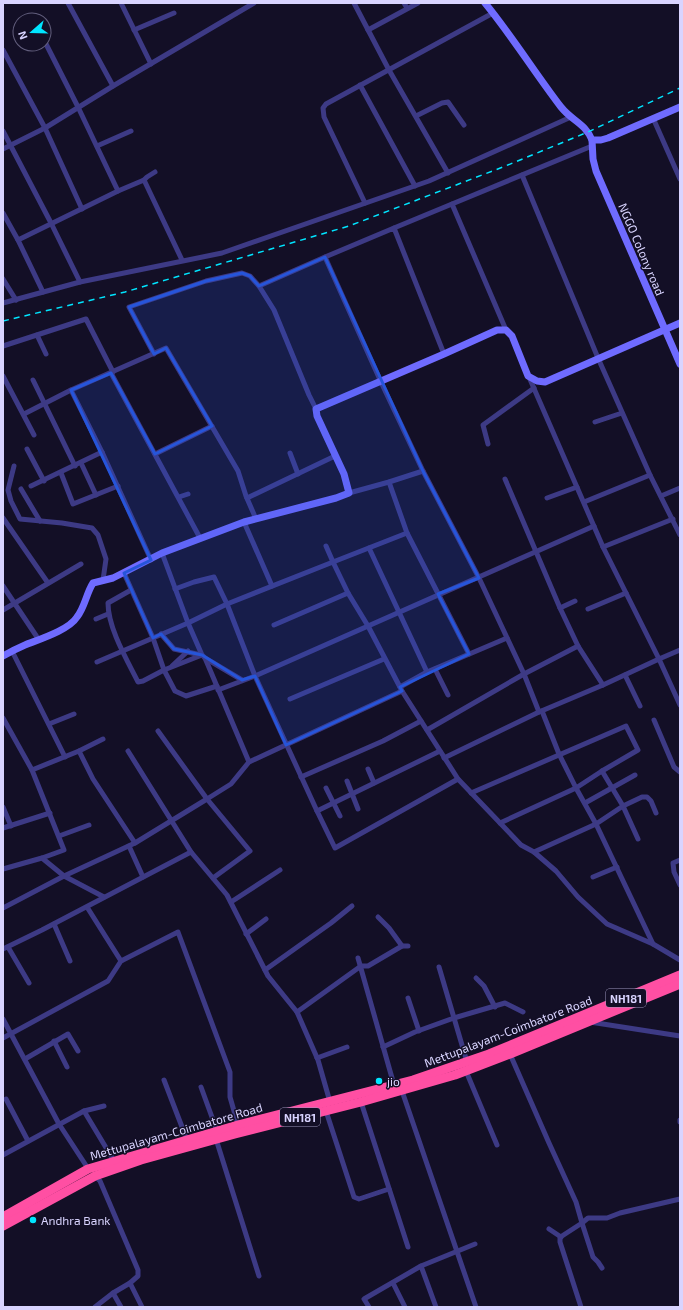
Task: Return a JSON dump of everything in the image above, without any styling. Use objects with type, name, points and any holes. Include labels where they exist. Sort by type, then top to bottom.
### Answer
[{"type":"highway","name":"NH181","points":[[467,1066],[510,1054],[589,1022],[598,1014],[657,989],[680,975]]},
{"type":"highway","name":"NH181","points":[[657,989],[680,984]]},
{"type":"highway","name":"Mettupalayam-Coimbatore Road","points":[[3,1217],[114,1161],[187,1140],[216,1135],[238,1125],[330,1102],[414,1084],[467,1066],[523,1041],[598,1014]]},
{"type":"highway","name":"NH181","points":[[3,1226],[91,1172],[141,1160],[216,1135],[361,1102],[398,1088]]},
{"type":"street","points":[[68,3],[113,86]]},
{"type":"street","points":[[121,3],[151,64]]},
{"type":"street","points":[[3,149],[45,128],[254,3]]},
{"type":"street","points":[[354,3],[389,70],[448,173]]},
{"type":"street","points":[[404,3],[407,8]]},
{"type":"street","points":[[368,30],[418,3]]},
{"type":"street","points":[[485,3],[504,26],[562,109],[571,118],[584,126],[592,143]]},
{"type":"street","points":[[134,30],[174,13]]},
{"type":"street","points":[[365,203],[324,117],[323,108],[326,104],[360,85],[493,13]]},
{"type":"street","points":[[3,50],[45,128],[82,209]]},
{"type":"street","points":[[50,52],[118,191]]},
{"type":"street","points":[[360,85],[415,186]]},
{"type":"street","points":[[416,116],[442,103],[448,102],[464,125]]},
{"type":"street","points":[[259,286],[522,175],[592,143],[608,138],[680,107]]},
{"type":"street","points":[[3,303],[80,282],[222,253],[415,186],[448,173],[571,118]]},
{"type":"street","points":[[653,118],[680,179]]},
{"type":"street","points":[[3,131],[80,282]]},
{"type":"street","points":[[97,146],[131,131]]},
{"type":"street","name":"NGGO Colony road","points":[[592,143],[593,159],[596,171],[680,364]]},
{"type":"street","points":[[18,240],[118,191],[144,180],[155,172]]},
{"type":"street","points":[[522,175],[622,413],[650,475],[680,535]]},
{"type":"street","points":[[144,180],[182,260]]},
{"type":"street","points":[[452,204],[506,330],[512,336],[603,547],[659,659],[680,705]]},
{"type":"street","points":[[3,213],[43,292]]},
{"type":"street","points":[[394,228],[444,354]]},
{"type":"street","points":[[325,257],[380,382],[423,471],[479,578],[524,674],[559,754],[596,824],[653,944]]},
{"type":"street","points":[[154,354],[129,307],[206,281],[242,273],[250,276],[259,286],[274,310],[316,409],[317,416],[344,474],[349,493]]},
{"type":"street","points":[[3,279],[16,300]]},
{"type":"street","points":[[3,346],[86,319],[112,372],[200,538]]},
{"type":"street","points":[[528,376],[537,381],[545,382],[680,323]]},
{"type":"street","points":[[316,409],[497,330],[506,330]]},
{"type":"street","points":[[37,335],[46,354]]},
{"type":"street","points":[[24,414],[71,390],[166,348],[238,471],[256,519]]},
{"type":"street","points":[[3,376],[34,435]]},
{"type":"street","points":[[33,380],[74,466]]},
{"type":"street","points":[[488,444],[483,425],[534,388]]},
{"type":"street","points":[[71,390],[102,452],[151,560]]},
{"type":"street","points":[[595,422],[622,413]]},
{"type":"street","points":[[155,454],[212,426]]},
{"type":"street","points":[[28,449],[44,481]]},
{"type":"street","points":[[31,486],[61,473],[102,452]]},
{"type":"street","points":[[290,453],[298,474]]},
{"type":"street","points":[[247,498],[335,456]]},
{"type":"street","points":[[81,463],[96,495]]},
{"type":"street","points":[[14,466],[8,490],[11,501],[20,519],[89,526],[95,530],[106,559],[103,580]]},
{"type":"street","points":[[3,656],[54,634],[76,619],[81,612],[89,589],[93,583],[113,578],[162,554],[244,522],[336,498],[423,471]]},
{"type":"street","points":[[61,473],[73,504],[118,486]]},
{"type":"street","points":[[584,502],[650,475]]},
{"type":"street","points":[[505,479],[560,608],[578,646],[603,685]]},
{"type":"street","points":[[389,482],[407,533],[468,654]]},
{"type":"street","points":[[547,498],[577,487]]},
{"type":"street","points":[[661,496],[680,488]]},
{"type":"street","points":[[21,489],[40,521]]},
{"type":"street","points":[[179,498],[188,494]]},
{"type":"street","points":[[3,518],[48,583]]},
{"type":"street","points":[[603,547],[673,519]]},
{"type":"street","points":[[244,522],[272,586]]},
{"type":"street","points":[[124,573],[153,638],[164,670],[175,691],[186,696],[218,688],[255,676],[594,526]]},
{"type":"street","points":[[97,662],[188,623],[227,604],[407,533]]},
{"type":"street","points":[[326,546],[348,593],[368,626],[384,659],[401,689],[458,779],[521,845],[534,852],[556,871],[578,897],[607,924],[653,944],[680,960]]},
{"type":"street","points":[[368,548],[427,672]]},
{"type":"street","points":[[162,554],[188,623],[204,656],[249,762]]},
{"type":"street","points":[[3,610],[81,564]]},
{"type":"street","points":[[175,589],[214,577],[227,604],[255,676],[335,848],[458,779]]},
{"type":"street","points":[[3,586],[39,640]]},
{"type":"street","points":[[131,590],[108,603],[108,614],[122,652],[138,682],[164,670],[204,656]]},
{"type":"street","points":[[274,625],[348,593]]},
{"type":"street","points":[[588,609],[626,593]]},
{"type":"street","points":[[560,608],[575,601]]},
{"type":"street","points":[[96,619],[108,614]]},
{"type":"street","points":[[161,634],[174,649],[188,651],[204,656],[242,680]]},
{"type":"street","points":[[3,908],[64,876],[135,843],[170,820],[231,784],[249,762],[401,689],[427,672],[507,638]]},
{"type":"street","points":[[427,730],[524,674],[578,646]]},
{"type":"street","points":[[444,758],[541,712],[680,650]]},
{"type":"street","points":[[12,651],[65,757]]},
{"type":"street","points":[[170,668],[188,651]]},
{"type":"street","points":[[290,699],[384,659]]},
{"type":"street","points":[[435,669],[448,695]]},
{"type":"street","points":[[625,675],[640,706]]},
{"type":"street","points":[[49,724],[74,714]]},
{"type":"street","points":[[3,718],[32,770],[64,850],[3,869]]},
{"type":"street","points":[[654,720],[674,767],[680,772]]},
{"type":"street","points":[[301,777],[383,741],[421,721]]},
{"type":"street","points":[[471,793],[626,726],[638,750],[576,788],[500,823]]},
{"type":"street","points":[[158,731],[207,799],[250,851],[213,878]]},
{"type":"street","points":[[32,770],[79,751],[103,739]]},
{"type":"street","points":[[79,751],[93,778],[135,843]]},
{"type":"street","points":[[128,751],[191,852],[227,895],[268,976],[297,1012],[317,1058],[330,1102]]},
{"type":"street","points":[[317,811],[440,751]]},
{"type":"street","points":[[368,769],[374,783]]},
{"type":"street","points":[[602,771],[623,806],[638,839]]},
{"type":"street","points":[[585,803],[635,775]]},
{"type":"street","points":[[347,781],[358,809]]},
{"type":"street","points":[[326,788],[340,816]]},
{"type":"street","points":[[534,852],[596,824],[623,806],[642,797],[647,797],[651,801],[656,813]]},
{"type":"street","points":[[3,807],[11,826]]},
{"type":"street","points":[[3,828],[50,814]]},
{"type":"street","points":[[59,836],[89,825]]},
{"type":"street","points":[[129,846],[143,877]]},
{"type":"street","points":[[29,983],[5,948],[191,852]]},
{"type":"street","points":[[42,858],[64,876],[104,897]]},
{"type":"street","points":[[680,860],[673,864],[674,872],[680,885]]},
{"type":"street","points":[[593,877],[617,867]]},
{"type":"street","points":[[230,902],[280,870]]},
{"type":"street","points":[[265,970],[326,927],[352,906]]},
{"type":"street","points":[[87,907],[121,961]]},
{"type":"street","points":[[378,917],[389,928],[402,946]]},
{"type":"street","points":[[246,934],[266,919]]},
{"type":"street","points":[[54,924],[70,961]]},
{"type":"street","points":[[3,1038],[108,981],[121,961],[178,932],[230,1072],[230,1097],[238,1125]]},
{"type":"street","points":[[297,1012],[361,966],[368,966],[402,946],[408,946]]},
{"type":"street","points":[[358,958],[383,1047],[476,1307]]},
{"type":"street","points":[[439,967],[467,1066],[497,1145]]},
{"type":"street","points":[[476,978],[484,986],[495,1007]]},
{"type":"street","points":[[408,998],[419,1031]]},
{"type":"street","points":[[383,1047],[454,1018],[505,1004],[523,1012]]},
{"type":"street","points":[[3,1019],[60,1124],[91,1172],[100,1181],[138,1270],[138,1276],[130,1283],[113,1293],[95,1307]]},
{"type":"street","points":[[589,1022],[680,1036]]},
{"type":"street","points":[[25,1059],[68,1034],[78,1051]]},
{"type":"street","points":[[54,1041],[68,1067]]},
{"type":"street","points":[[317,1058],[347,1047]]},
{"type":"street","points":[[510,1054],[576,1202],[593,1257],[602,1268]]},
{"type":"street","points":[[164,1080],[187,1140]]},
{"type":"street","points":[[201,1087],[259,1276]]},
{"type":"street","points":[[6,1099],[28,1141]]},
{"type":"street","points":[[361,1102],[408,1247]]},
{"type":"street","points":[[3,1155],[84,1111],[104,1106]]},
{"type":"street","points":[[84,1111],[114,1161]]},
{"type":"street","points":[[326,1111],[354,1197],[359,1199],[389,1189]]},
{"type":"street","points":[[581,1307],[560,1242],[561,1237],[588,1218],[607,1218],[620,1213],[680,1200]]},
{"type":"street","points":[[549,1229],[561,1237]]},
{"type":"street","points":[[369,1307],[364,1299],[421,1266],[475,1244]]},
{"type":"street","points":[[421,1266],[436,1307]]},
{"type":"street","points":[[130,1283],[142,1307]]},
{"type":"street","points":[[393,1283],[405,1307]]},
{"type":"street","points":[[113,1293],[121,1307]]},
{"type":"highlighted area","points":[[325,257],[423,471],[479,578],[438,594],[469,654],[400,687],[402,691],[286,745],[255,676],[242,680],[202,655],[174,649],[161,634],[153,638],[124,573],[151,560],[71,390],[111,373],[155,454],[212,426],[166,348],[154,354],[129,307],[206,281],[242,273],[250,276],[259,286]]},
{"type":"railway","points":[[3,321],[125,292],[349,226],[503,167],[588,132],[680,88]]},
{"type":"place","name":"jio","points":[[379,1081]]},
{"type":"place","name":"Andhra Bank","points":[[33,1220]]}]
